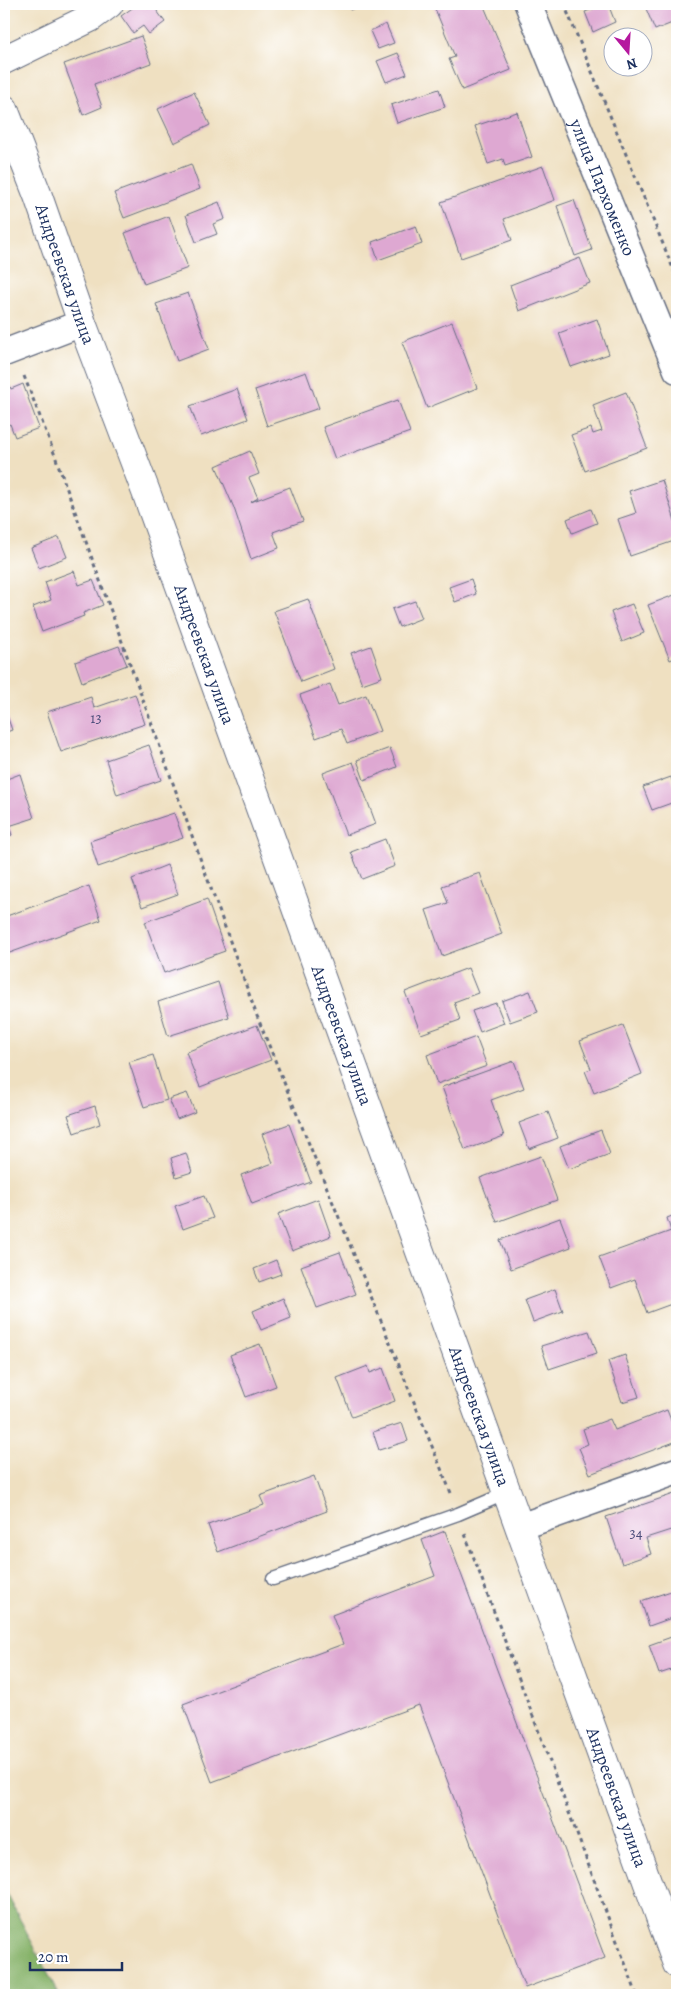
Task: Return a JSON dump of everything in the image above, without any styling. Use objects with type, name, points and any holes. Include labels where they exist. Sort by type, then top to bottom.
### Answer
[{"type":"street","points":[[4,60],[90,18],[109,4]]},
{"type":"street","name":"улица Пархоменко","points":[[528,4],[677,370]]},
{"type":"street","name":"Андреевская улица","points":[[4,109],[38,196],[82,323],[146,492],[677,1964]]},
{"type":"street","points":[[8,351],[82,323]]},
{"type":"street","points":[[520,1527],[677,1470]]},
{"type":"lane","points":[[273,1579],[458,1514],[507,1493]]},
{"type":"path","points":[[564,4],[677,278]]},
{"type":"path","points":[[8,351],[57,461],[257,1016],[447,1482],[637,1995]]},
{"type":"green space","points":[[4,1888],[59,1995],[4,1995]]},
{"type":"building","points":[[138,4],[152,4],[165,22],[149,34],[143,26],[133,33],[121,16]]},
{"type":"building","points":[[348,4],[365,4],[350,10]]},
{"type":"building","points":[[433,4],[483,4],[511,70],[462,90],[449,59],[455,57]]},
{"type":"building","points":[[608,4],[615,22],[593,32],[585,12]]},
{"type":"building","points":[[644,4],[677,4],[677,21],[655,30]]},
{"type":"building","points":[[386,24],[394,43],[378,49],[370,31]]},
{"type":"building","points":[[141,36],[151,63],[94,84],[102,107],[83,115],[64,64]]},
{"type":"building","points":[[398,53],[407,74],[386,82],[377,61]]},
{"type":"building","points":[[439,89],[445,107],[397,123],[391,105]]},
{"type":"building","points":[[194,92],[210,125],[174,143],[158,109]]},
{"type":"building","points":[[517,112],[532,157],[505,166],[503,159],[488,164],[475,126]]},
{"type":"building","points":[[191,164],[200,189],[124,218],[114,193]]},
{"type":"building","points":[[543,166],[555,200],[504,219],[512,240],[461,258],[441,202]]},
{"type":"building","points":[[574,200],[592,250],[575,256],[557,206]]},
{"type":"building","points":[[219,202],[225,219],[213,224],[217,234],[196,242],[186,215]]},
{"type":"building","points":[[169,216],[188,268],[144,284],[125,233]]},
{"type":"building","points":[[416,226],[422,244],[378,260],[372,242]]},
{"type":"building","points":[[580,258],[590,283],[519,311],[510,285]]},
{"type":"building","points":[[188,293],[209,349],[177,361],[156,304]]},
{"type":"building","points":[[597,319],[609,354],[571,367],[559,333]]},
{"type":"building","points":[[452,322],[477,388],[427,408],[402,342]]},
{"type":"building","points":[[306,372],[319,408],[267,426],[255,390]]},
{"type":"building","points":[[7,378],[11,389],[23,384],[39,428],[15,437],[10,424],[4,427],[4,379]]},
{"type":"building","points":[[237,389],[248,419],[201,436],[190,406]]},
{"type":"building","points":[[626,392],[647,448],[585,471],[571,435],[591,428],[593,434],[602,431],[593,405]]},
{"type":"building","points":[[398,400],[410,432],[335,459],[323,427]]},
{"type":"building","points":[[250,451],[259,474],[249,478],[258,498],[251,502],[290,487],[303,521],[273,532],[279,548],[251,559],[234,508],[216,466]]},
{"type":"building","points":[[662,480],[677,527],[677,540],[630,556],[618,519],[636,513],[629,491]]},
{"type":"building","points":[[591,509],[597,523],[572,533],[567,519]]},
{"type":"building","points":[[59,537],[67,557],[39,568],[31,548]]},
{"type":"building","points":[[74,571],[79,585],[93,580],[103,605],[83,613],[84,616],[42,632],[33,607],[51,600],[45,582]]},
{"type":"building","points":[[471,579],[476,594],[455,602],[449,587]]},
{"type":"building","points":[[677,594],[677,657],[670,660],[648,605]]},
{"type":"building","points":[[308,599],[334,669],[301,682],[274,611]]},
{"type":"building","points":[[415,601],[422,618],[399,627],[392,609]]},
{"type":"building","points":[[632,604],[644,633],[622,642],[611,612]]},
{"type":"building","points":[[119,646],[127,665],[82,682],[75,662]]},
{"type":"building","points":[[371,646],[382,677],[362,684],[351,653]]},
{"type":"building","points":[[330,684],[338,705],[366,695],[380,731],[347,744],[341,729],[316,738],[300,695]]},
{"type":"building","points":[[135,694],[145,724],[61,752],[47,712],[91,697],[94,708]]},
{"type":"building","points":[[4,711],[12,730],[4,733]]},
{"type":"building","points":[[149,745],[161,780],[117,795],[106,760]]},
{"type":"building","points":[[390,748],[397,767],[364,780],[357,760]]},
{"type":"building","points":[[353,762],[376,824],[346,835],[323,773]]},
{"type":"building","points":[[20,774],[34,818],[9,826],[12,835],[4,838],[4,780]]},
{"type":"building","points":[[671,777],[677,794],[677,801],[652,810],[643,787]]},
{"type":"building","points":[[174,813],[183,838],[98,867],[90,841]]},
{"type":"building","points":[[385,839],[395,866],[362,879],[351,852]]},
{"type":"building","points":[[167,865],[178,894],[142,907],[132,879]]},
{"type":"building","points":[[480,873],[502,934],[442,956],[426,910],[448,903],[442,886]]},
{"type":"building","points":[[89,886],[101,920],[4,955],[4,917]]},
{"type":"building","points":[[207,899],[225,951],[164,973],[145,922]]},
{"type":"building","points":[[468,968],[478,993],[454,1002],[460,1020],[421,1034],[405,992]]},
{"type":"building","points":[[218,982],[229,1017],[168,1036],[158,1002]]},
{"type":"building","points":[[530,991],[538,1012],[510,1022],[502,1001]]},
{"type":"building","points":[[496,1003],[504,1023],[480,1032],[472,1011]]},
{"type":"building","points":[[257,1025],[271,1060],[200,1087],[186,1052]]},
{"type":"building","points":[[623,1025],[642,1074],[594,1093],[585,1071],[591,1069],[580,1041]]},
{"type":"building","points":[[476,1037],[487,1066],[437,1084],[427,1055]]},
{"type":"building","points":[[153,1055],[167,1100],[144,1107],[129,1062]]},
{"type":"building","points":[[514,1061],[524,1088],[491,1100],[504,1136],[465,1150],[442,1087]]},
{"type":"building","points":[[187,1093],[195,1112],[177,1119],[169,1099]]},
{"type":"building","points":[[95,1106],[100,1124],[74,1133],[68,1115]]},
{"type":"building","points":[[548,1112],[558,1138],[529,1149],[519,1123]]},
{"type":"building","points":[[289,1124],[311,1182],[252,1204],[241,1175],[273,1163],[262,1134]]},
{"type":"building","points":[[601,1130],[610,1154],[569,1169],[560,1146]]},
{"type":"building","points":[[186,1153],[192,1172],[176,1177],[171,1158]]},
{"type":"building","points":[[541,1156],[557,1200],[497,1222],[480,1178]]},
{"type":"building","points":[[204,1196],[213,1218],[183,1229],[175,1206]]},
{"type":"building","points":[[318,1199],[331,1236],[292,1251],[278,1214]]},
{"type":"building","points":[[677,1214],[677,1302],[647,1313],[635,1279],[611,1288],[599,1257],[671,1231],[667,1218]]},
{"type":"building","points":[[560,1218],[571,1247],[511,1269],[500,1240]]},
{"type":"building","points":[[340,1252],[356,1294],[317,1308],[301,1266]]},
{"type":"building","points":[[276,1260],[281,1274],[259,1282],[254,1269]]},
{"type":"building","points":[[555,1289],[563,1311],[533,1322],[525,1300]]},
{"type":"building","points":[[283,1298],[291,1318],[261,1330],[253,1311]]},
{"type":"building","points":[[589,1331],[597,1353],[549,1369],[541,1346]]},
{"type":"building","points":[[260,1344],[276,1386],[246,1397],[230,1355]]},
{"type":"building","points":[[625,1355],[639,1397],[622,1402],[608,1361]]},
{"type":"building","points":[[368,1366],[370,1373],[383,1368],[395,1401],[352,1417],[337,1378]]},
{"type":"building","points":[[667,1410],[677,1436],[677,1441],[590,1474],[579,1448],[588,1444],[583,1429],[610,1419],[615,1430]]},
{"type":"building","points":[[402,1423],[408,1441],[379,1450],[373,1432]]},
{"type":"building","points":[[314,1476],[327,1511],[218,1552],[208,1525],[264,1505],[260,1496]]},
{"type":"building","points":[[677,1493],[677,1528],[646,1538],[651,1554],[622,1564],[606,1517]]},
{"type":"building","points":[[445,1531],[605,1958],[525,1988],[419,1705],[212,1782],[183,1704],[343,1644],[332,1615],[435,1576],[422,1540]]},
{"type":"building","points":[[677,1589],[677,1616],[649,1626],[641,1601]]},
{"type":"building","points":[[677,1635],[677,1668],[659,1674],[649,1645]]}]
